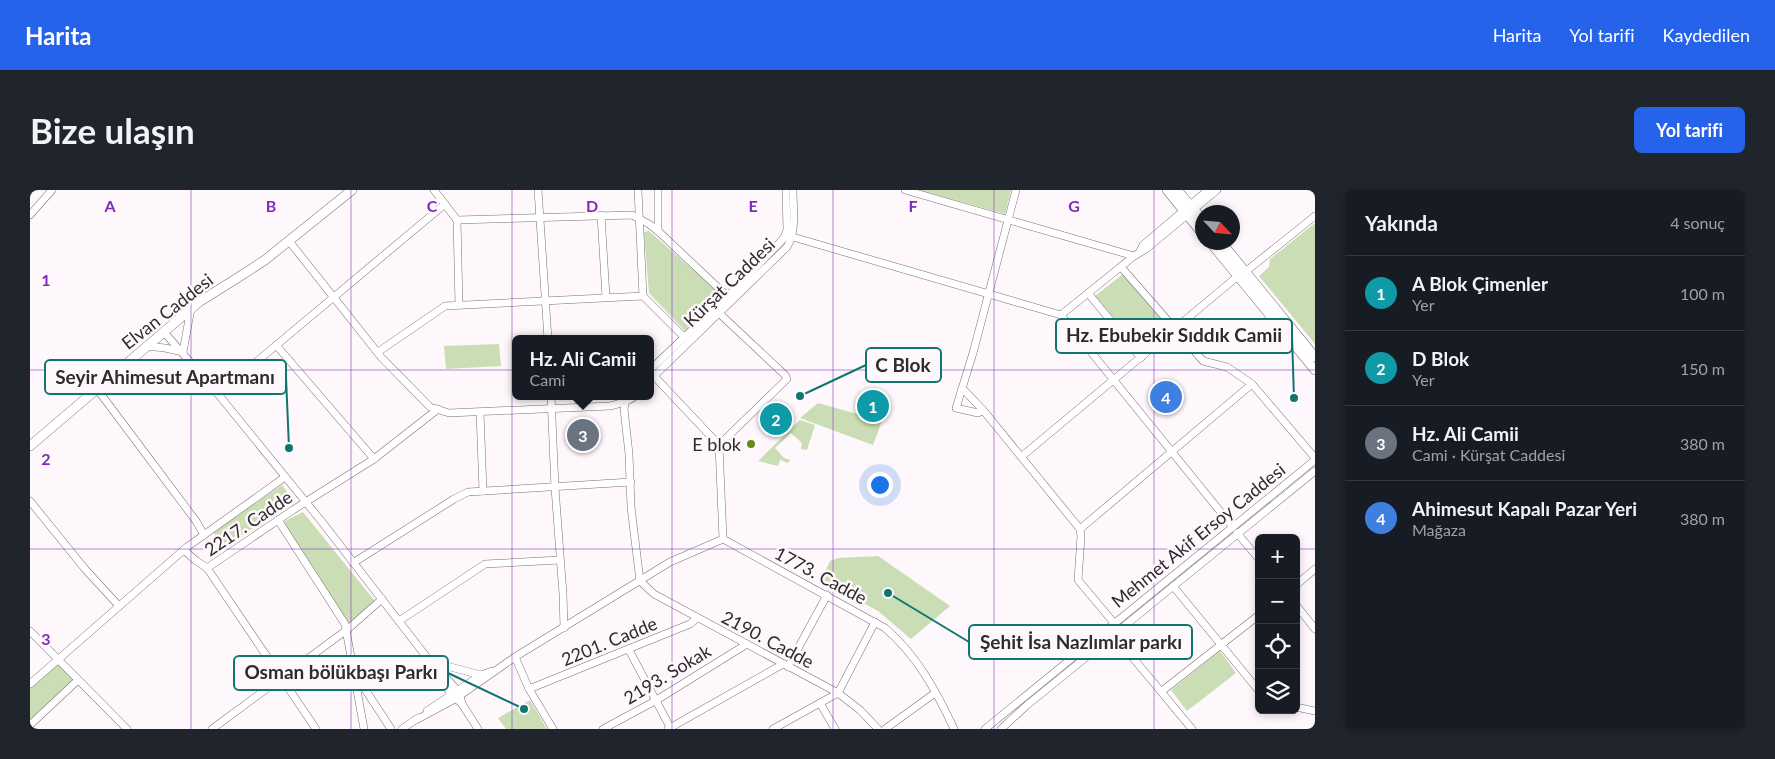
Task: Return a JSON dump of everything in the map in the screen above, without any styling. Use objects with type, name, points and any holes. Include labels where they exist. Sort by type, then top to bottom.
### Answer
[{"type":"main road","name":"Elvan Caddesi","points":[[30,446],[191,308],[242,276],[352,190]]},
{"type":"main road","points":[[1167,190],[1195,214]]},
{"type":"main road","points":[[1177,190],[1195,221]]},
{"type":"main road","points":[[1218,250],[1315,357]]},
{"type":"main road","points":[[1226,250],[1241,274],[1315,370]]},
{"type":"street","points":[[30,215],[52,190]]},
{"type":"street","points":[[434,190],[457,220],[459,306]]},
{"type":"street","points":[[538,190],[548,335]]},
{"type":"street","points":[[638,190],[643,296],[684,337]]},
{"type":"street","points":[[658,190],[658,231]]},
{"type":"street","name":"Kürşat Caddesi","points":[[786,190],[789,236]]},
{"type":"street","name":"Kürşat Caddesi","points":[[654,374],[720,314],[787,247],[794,224],[793,190]]},
{"type":"street","points":[[905,190],[1009,220],[1137,253]]},
{"type":"street","points":[[983,410],[978,413],[956,408],[1016,190]]},
{"type":"street","points":[[1189,210],[1208,190]]},
{"type":"street","points":[[1061,315],[1121,268],[1143,245],[1217,190]]},
{"type":"street","points":[[218,394],[445,204]]},
{"type":"street","points":[[457,220],[541,219],[627,214],[640,218],[658,231],[727,296]]},
{"type":"street","points":[[601,215],[606,297]]},
{"type":"street","points":[[1021,457],[1241,274],[1315,216]]},
{"type":"street","points":[[789,236],[1061,315],[1232,526]]},
{"type":"street","name":"Kürşat Caddesi","points":[[654,374],[684,337],[789,236]]},
{"type":"street","points":[[289,241],[378,352],[405,383],[430,407],[449,413],[552,410],[618,405],[624,400]]},
{"type":"street","points":[[1121,268],[1203,361],[1209,364],[1223,365],[1252,384],[1315,459]]},
{"type":"street","points":[[1088,293],[1140,358]]},
{"type":"street","points":[[378,352],[445,306],[643,296]]},
{"type":"street","points":[[183,352],[191,308]]},
{"type":"street","points":[[719,445],[787,379],[720,314]]},
{"type":"street","points":[[163,331],[218,394],[322,522],[456,694]]},
{"type":"street","points":[[276,345],[374,460]]},
{"type":"street","points":[[146,346],[183,352]]},
{"type":"street","points":[[654,378],[719,445],[723,539]]},
{"type":"street","points":[[1080,529],[1252,384]]},
{"type":"street","points":[[962,388],[983,410],[1080,529],[1078,580],[1114,623]]},
{"type":"street","points":[[97,389],[204,535]]},
{"type":"street","points":[[551,400],[564,628]]},
{"type":"street","points":[[626,400],[630,482],[640,581]]},
{"type":"street","name":"2217. Cadde","points":[[316,729],[207,568],[278,520],[374,460],[438,409]]},
{"type":"street","points":[[480,412],[483,491]]},
{"type":"street","name":"Mehmet Akif Ersoy Caddesi","points":[[985,729],[1315,459]]},
{"type":"street","name":"Mehmet Akif Ersoy Caddesi","points":[[1001,729],[1237,533],[1315,471]]},
{"type":"street","points":[[30,684],[184,550],[285,477]]},
{"type":"street","points":[[353,563],[468,492],[630,482]]},
{"type":"street","points":[[30,501],[85,569],[119,606]]},
{"type":"street","points":[[278,520],[342,618],[346,630],[364,729]]},
{"type":"street","points":[[1237,533],[1255,554]]},
{"type":"street","name":"2201. Cadde","points":[[402,729],[416,720],[434,704],[456,694],[496,670],[670,562],[723,539]]},
{"type":"street","name":"1773. Cadde","points":[[723,539],[875,622],[897,638],[914,658],[949,719]]},
{"type":"street","points":[[184,550],[207,568]]},
{"type":"street","points":[[399,621],[485,564],[560,560]]},
{"type":"street","points":[[1300,582],[1315,570]]},
{"type":"street","name":"2190. Cadde","points":[[640,581],[654,594],[785,666],[838,692],[860,710],[878,729]]},
{"type":"street","points":[[1173,586],[1220,646],[1255,686]]},
{"type":"street","points":[[629,650],[670,729],[785,666],[827,595]]},
{"type":"street","points":[[212,729],[346,630],[382,599]]},
{"type":"street","points":[[1300,610],[1315,629]]},
{"type":"street","name":"2201. Cadde","points":[[529,689],[629,650],[690,624],[697,618]]},
{"type":"street","points":[[1162,691],[1255,618]]},
{"type":"street","points":[[773,729],[838,692],[875,622]]},
{"type":"street","points":[[30,631],[127,729]]},
{"type":"street","points":[[1114,635],[1192,729]]},
{"type":"street","name":"2193. Sokak","points":[[603,729],[655,700],[746,644]]},
{"type":"street","points":[[425,654],[456,694],[478,729]]},
{"type":"street","points":[[515,657],[529,689],[553,729]]},
{"type":"street","points":[[433,663],[481,675]]},
{"type":"street","name":"2201. Cadde","points":[[456,694],[481,675],[496,670]]},
{"type":"street","points":[[355,677],[361,683],[391,729]]},
{"type":"street","points":[[30,727],[78,680]]},
{"type":"street","points":[[885,729],[935,693]]},
{"type":"street","points":[[820,703],[835,729]]},
{"type":"street","points":[[1300,707],[1315,711]]},
{"type":"street","points":[[949,719],[954,729]]},
{"type":"street","points":[[949,719],[959,729]]},
{"type":"green space","points":[[919,190],[1011,190],[1005,214]]},
{"type":"green space","points":[[1315,223],[1315,344],[1259,276],[1269,267],[1270,259]]},
{"type":"green space","points":[[649,231],[722,295],[685,331],[649,293],[644,232]]},
{"type":"green space","points":[[1123,274],[1169,327],[1141,350],[1095,296]]},
{"type":"green space","points":[[499,344],[501,366],[446,369],[444,346]]},
{"type":"green space","points":[[818,403],[882,421],[873,445],[800,418]]},
{"type":"green space","points":[[800,420],[815,425],[807,450],[801,449],[802,443],[791,433],[775,448],[784,458],[790,460],[788,463],[780,460],[778,466],[758,461]]},
{"type":"green space","points":[[282,485],[295,502],[226,545],[218,540],[214,531]]},
{"type":"green space","points":[[303,512],[374,600],[350,623],[346,620],[285,525],[285,521]]},
{"type":"green space","points":[[878,556],[950,606],[911,639],[878,611],[821,580],[830,561],[838,558]]},
{"type":"green space","points":[[1220,651],[1236,673],[1187,711],[1171,690]]},
{"type":"green space","points":[[58,664],[73,680],[30,720],[30,688]]},
{"type":"green space","points":[[530,700],[547,729],[506,729],[498,718]]},
{"type":"place","name":"C Blok","points":[[800,396]]},
{"type":"place","name":"Ahimesut Kapalı Pazar Yeri","points":[[1166,397]]},
{"type":"place","name":"Hz. Ebubekir Sıddık Camii","points":[[1294,398]]},
{"type":"place","name":"A Blok Çimenler","points":[[873,406]]},
{"type":"place","name":"D Blok","points":[[776,419]]},
{"type":"place","name":"Hz. Ali Camii","points":[[583,435]]},
{"type":"place","name":"E blok","points":[[751,444]]},
{"type":"place","name":"Seyir Ahimesut Apartmanı","points":[[289,448]]},
{"type":"place","name":"Şehit İsa Nazlımlar parkı","points":[[888,593]]},
{"type":"place","name":"Osman bölükbaşı Parkı","points":[[524,709]]}]
